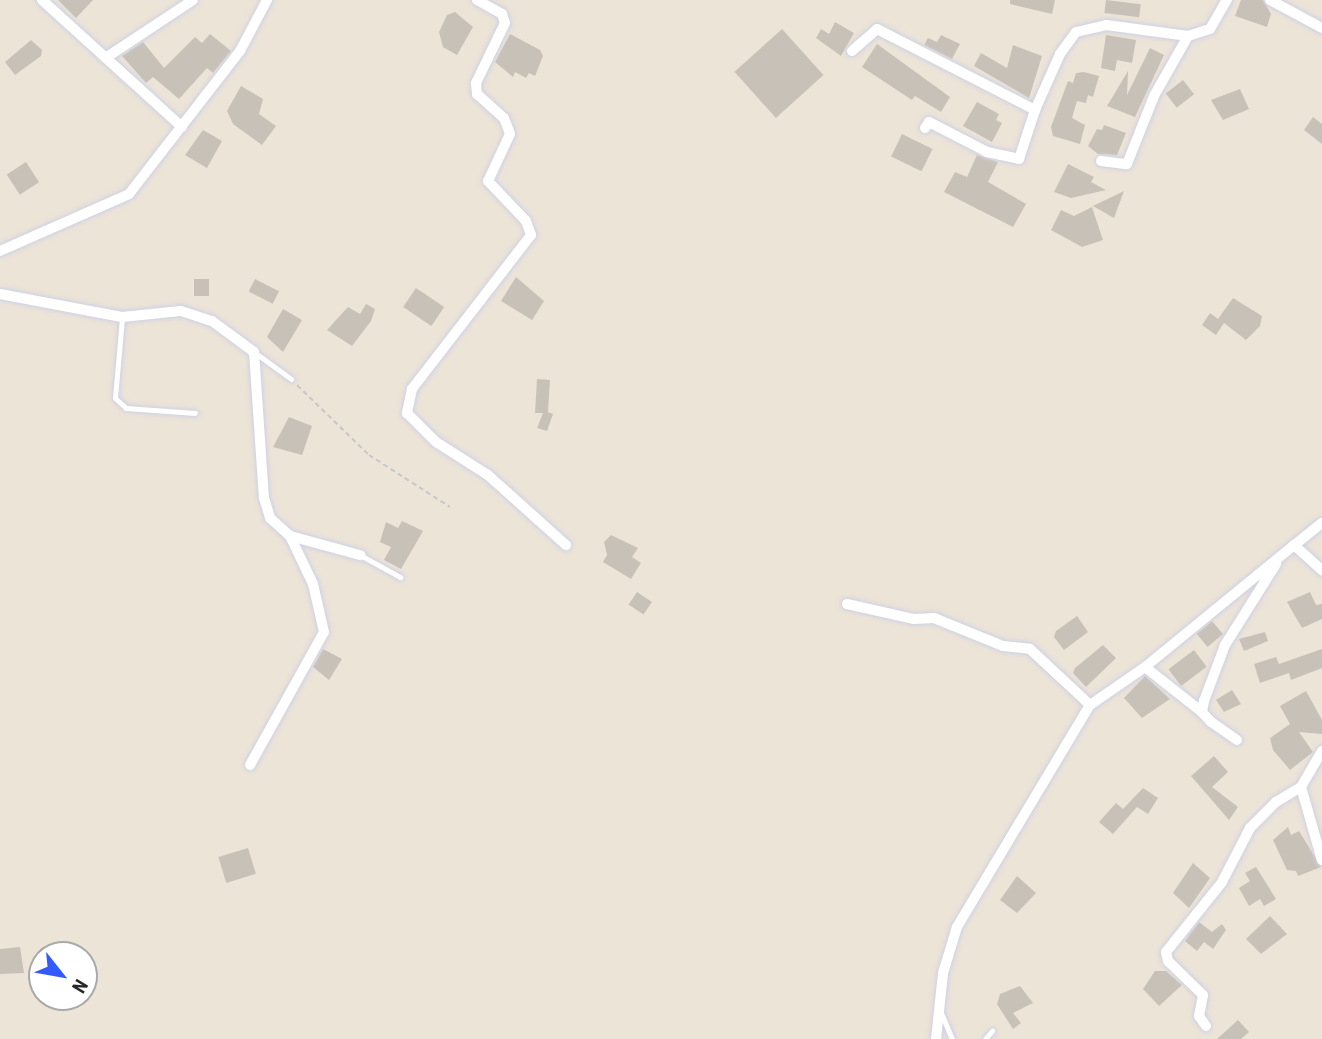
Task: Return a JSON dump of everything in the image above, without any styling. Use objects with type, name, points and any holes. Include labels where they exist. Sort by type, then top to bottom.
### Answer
[{"type":"street","points":[[42,0],[182,127]]},
{"type":"street","points":[[107,57],[193,0]]},
{"type":"street","points":[[0,251],[128,194],[240,51],[267,0]]},
{"type":"street","points":[[477,0],[502,15],[505,23],[476,83],[477,94],[505,118],[510,134],[488,181],[526,221],[531,235],[412,389],[407,413],[436,442],[488,475],[566,545]]},
{"type":"street","points":[[925,128],[929,122],[987,152],[1019,159],[1035,110],[1060,54],[1076,32],[1105,24],[1188,36],[1210,29],[1227,0]]},
{"type":"street","points":[[1270,0],[1322,28]]},
{"type":"street","points":[[852,51],[877,29],[1035,110]]},
{"type":"street","points":[[1101,161],[1127,164],[1154,96],[1188,36]]},
{"type":"street","points":[[0,294],[122,317],[181,311],[212,321],[254,352],[265,508],[290,536],[313,584],[324,632],[250,765]]},
{"type":"street","points":[[936,1039],[947,951],[957,927],[1090,705],[1145,667],[1322,523]]},
{"type":"street","points":[[290,536],[360,555]]},
{"type":"street","points":[[1294,545],[1322,570]]},
{"type":"street","points":[[1202,712],[1225,645],[1267,573],[1294,545]]},
{"type":"street","points":[[847,604],[914,619],[934,618],[1003,646],[1030,649],[1090,705]]},
{"type":"street","points":[[1145,667],[1237,740]]},
{"type":"street","points":[[1206,1027],[1199,1016],[1203,995],[1168,961],[1166,951],[1222,882],[1250,828],[1276,802],[1301,787],[1322,751]]},
{"type":"street","points":[[1301,787],[1322,860]]},
{"type":"lane","points":[[122,317],[115,398],[126,408],[195,413]]},
{"type":"lane","points":[[254,352],[291,379]]},
{"type":"lane","points":[[360,555],[400,577]]},
{"type":"lane","points":[[940,1008],[952,1039]]},
{"type":"lane","points":[[985,1039],[992,1031]]},
{"type":"path","points":[[291,379],[369,456],[450,508]]},
{"type":"building","points":[[58,0],[93,0],[76,18]]},
{"type":"building","points":[[1010,0],[1055,0],[1052,14],[1010,4]]},
{"type":"building","points":[[1106,0],[1141,4],[1139,17],[1104,13]]},
{"type":"building","points":[[1241,0],[1263,0],[1271,14],[1267,27],[1235,16]]},
{"type":"building","points":[[455,12],[473,27],[457,55],[443,47],[439,32],[447,15]]},
{"type":"building","points":[[835,22],[854,33],[841,56],[816,38],[821,29],[829,34]]},
{"type":"building","points":[[782,29],[823,75],[776,118],[734,72]]},
{"type":"building","points":[[210,34],[231,51],[213,73],[207,68],[179,99],[153,77],[146,83],[122,56],[143,42],[164,68],[195,37],[202,43]]},
{"type":"building","points":[[510,34],[540,50],[543,56],[535,76],[529,73],[526,78],[515,72],[513,77],[495,62]]},
{"type":"building","points":[[941,35],[960,44],[952,59],[924,45],[928,38],[937,42]]},
{"type":"building","points":[[1106,35],[1136,40],[1132,63],[1117,60],[1115,71],[1101,68]]},
{"type":"building","points":[[31,40],[42,50],[41,56],[15,75],[5,62]]},
{"type":"building","points":[[877,44],[950,97],[941,112],[915,96],[912,100],[862,67]]},
{"type":"building","points":[[1013,45],[1042,56],[1029,98],[974,66],[981,53],[1007,68]]},
{"type":"building","points":[[1150,48],[1164,55],[1135,117],[1107,106],[1128,71],[1127,95]]},
{"type":"building","points":[[1076,73],[1099,76],[1093,97],[1088,95],[1086,103],[1077,101],[1072,118],[1085,125],[1080,144],[1053,136],[1051,127],[1068,81],[1073,83]]},
{"type":"building","points":[[1183,80],[1194,94],[1177,108],[1166,94]]},
{"type":"building","points":[[241,86],[263,99],[259,114],[276,126],[262,145],[233,124],[227,111]]},
{"type":"building","points":[[1240,89],[1249,109],[1223,120],[1211,100]]},
{"type":"building","points":[[977,102],[999,114],[996,120],[1002,123],[992,142],[963,126]]},
{"type":"building","points":[[1313,117],[1322,124],[1322,144],[1304,130]]},
{"type":"building","points":[[1104,125],[1126,133],[1117,155],[1098,154],[1088,146],[1097,129],[1102,130]]},
{"type":"building","points":[[203,130],[222,141],[207,168],[185,155]]},
{"type":"building","points":[[902,134],[933,149],[922,171],[891,156]]},
{"type":"building","points":[[977,155],[998,162],[988,182],[1026,204],[1013,227],[944,192],[955,172],[967,177]]},
{"type":"building","points":[[26,162],[39,182],[20,195],[7,175]]},
{"type":"building","points":[[1068,164],[1094,177],[1091,182],[1106,190],[1071,198],[1054,192]]},
{"type":"building","points":[[1124,191],[1114,218],[1093,206]]},
{"type":"building","points":[[1092,207],[1103,240],[1082,247],[1051,230],[1061,210],[1074,216]]},
{"type":"building","points":[[516,277],[544,301],[532,320],[501,301]]},
{"type":"building","points":[[194,279],[209,279],[209,296],[194,296]]},
{"type":"building","points":[[255,279],[279,291],[273,304],[249,291]]},
{"type":"building","points":[[416,288],[444,307],[431,326],[403,307]]},
{"type":"building","points":[[1233,298],[1262,316],[1260,326],[1246,340],[1224,323],[1216,335],[1202,325],[1210,313],[1218,319]]},
{"type":"building","points":[[366,304],[375,309],[371,321],[352,346],[327,330],[348,307],[360,314]]},
{"type":"building","points":[[283,309],[302,320],[283,352],[267,337]]},
{"type":"building","points":[[537,379],[550,380],[548,412],[553,414],[547,431],[537,428],[543,413],[535,413]]},
{"type":"building","points":[[289,417],[312,426],[302,455],[273,447]]},
{"type":"building","points":[[402,521],[423,531],[401,569],[384,560],[391,547],[380,542],[386,522],[398,528]]},
{"type":"building","points":[[611,535],[638,548],[632,557],[641,563],[631,579],[603,562],[607,555],[604,542]]},
{"type":"building","points":[[637,592],[652,602],[644,615],[629,604]]},
{"type":"building","points":[[1310,592],[1316,605],[1322,604],[1322,619],[1302,628],[1287,602]]},
{"type":"building","points":[[1077,616],[1088,632],[1064,650],[1054,637],[1056,631]]},
{"type":"building","points":[[1212,621],[1223,634],[1208,647],[1197,634]]},
{"type":"building","points":[[1265,632],[1268,641],[1244,651],[1239,639]]},
{"type":"building","points":[[1103,645],[1116,658],[1086,687],[1073,673],[1075,668]]},
{"type":"building","points":[[323,649],[342,659],[329,680],[313,667]]},
{"type":"building","points":[[1322,649],[1322,668],[1291,680],[1289,673],[1260,683],[1254,664],[1276,657],[1279,664]]},
{"type":"building","points":[[1194,650],[1207,667],[1181,686],[1168,669]]},
{"type":"building","points":[[1145,676],[1170,699],[1142,718],[1124,698]]},
{"type":"building","points":[[1232,690],[1241,704],[1224,712],[1216,700]]},
{"type":"building","points":[[1306,691],[1322,720],[1322,734],[1299,732],[1313,752],[1290,770],[1273,750],[1270,738],[1290,724],[1280,706]]},
{"type":"building","points":[[1214,756],[1228,772],[1212,787],[1238,807],[1229,820],[1191,776]]},
{"type":"building","points":[[1143,788],[1158,798],[1148,814],[1137,807],[1113,834],[1099,822],[1116,803],[1123,809]]},
{"type":"building","points":[[1288,827],[1291,835],[1299,831],[1321,867],[1298,876],[1296,871],[1287,870],[1273,840]]},
{"type":"building","points":[[248,848],[256,874],[226,883],[218,857]]},
{"type":"building","points":[[1193,863],[1210,878],[1189,908],[1173,893]]},
{"type":"building","points":[[1256,867],[1276,899],[1264,906],[1260,899],[1249,906],[1239,888],[1250,881],[1245,873]]},
{"type":"building","points":[[1017,876],[1036,893],[1017,913],[1000,900]]},
{"type":"building","points":[[1270,916],[1287,934],[1261,954],[1246,939]]},
{"type":"building","points":[[1199,922],[1212,932],[1222,924],[1226,930],[1213,949],[1204,942],[1197,951],[1185,941]]},
{"type":"building","points":[[20,947],[24,973],[0,974],[0,949]]},
{"type":"building","points":[[1155,971],[1166,971],[1182,985],[1159,1006],[1143,989]]},
{"type":"building","points":[[1020,986],[1033,1003],[1013,1013],[1021,1023],[1013,1029],[997,1004],[1000,994]]},
{"type":"building","points":[[1238,1020],[1249,1032],[1241,1039],[1217,1039]]}]
